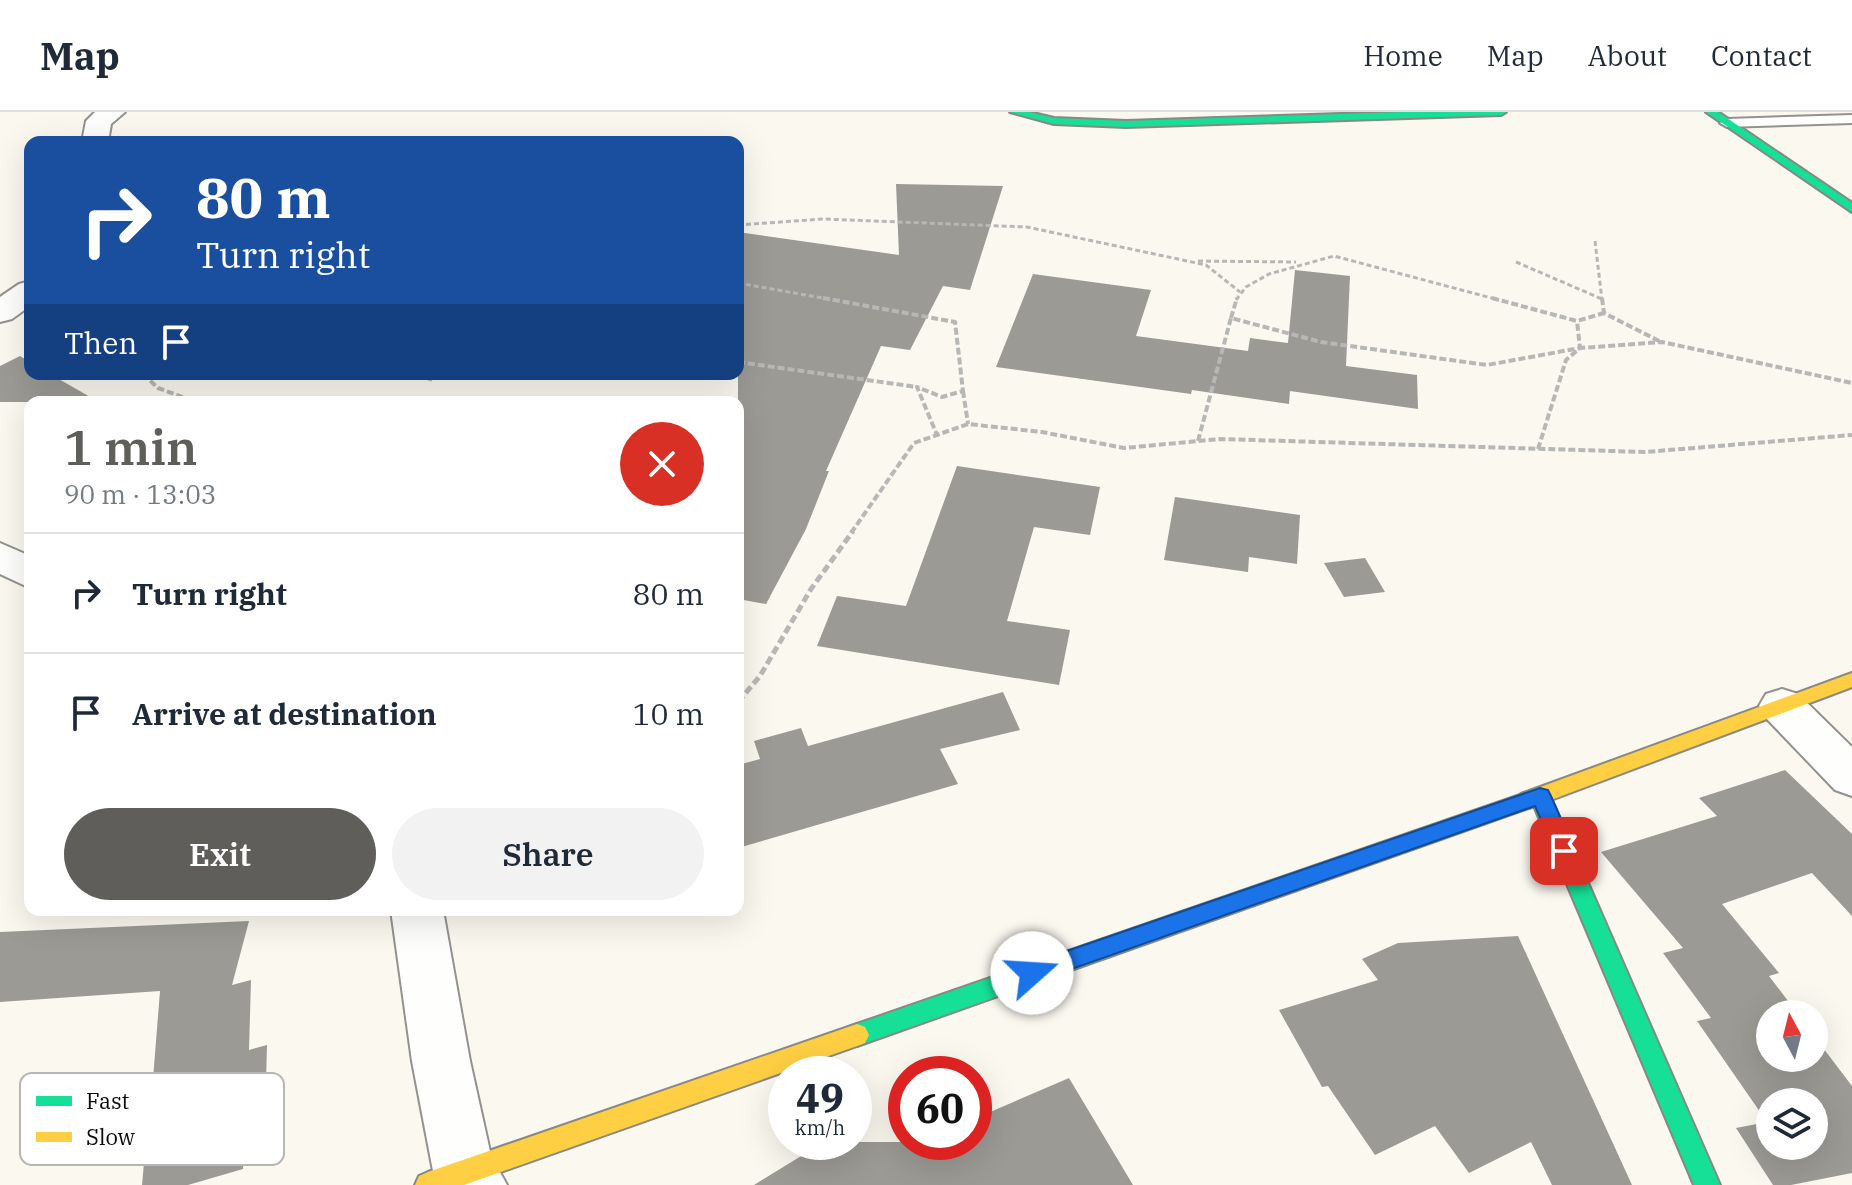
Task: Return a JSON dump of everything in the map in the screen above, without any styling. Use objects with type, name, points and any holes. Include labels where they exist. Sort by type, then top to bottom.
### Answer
[{"type":"street","points":[[96,136],[99,121],[112,112]]},
{"type":"street","points":[[1015,112],[1054,121],[1126,124],[1501,112]]},
{"type":"street","points":[[1711,112],[1852,208]]},
{"type":"street","points":[[0,312],[24,295]]},
{"type":"street","points":[[0,556],[24,570]]},
{"type":"street","points":[[418,916],[456,1180],[1540,796],[1852,680]]},
{"type":"street","points":[[1782,706],[1852,777]]},
{"type":"street","points":[[1540,796],[1707,1185]]},
{"type":"lane","points":[[1727,123],[1852,119]]},
{"type":"path","points":[[744,225],[823,219],[1027,227],[1206,265],[1240,292]]},
{"type":"path","points":[[1595,241],[1604,313]]},
{"type":"path","points":[[1189,261],[1301,262],[1334,256],[1577,321],[1604,313],[1662,342],[1852,383]]},
{"type":"path","points":[[1198,441],[1240,292],[1271,274],[1301,262]]},
{"type":"path","points":[[1516,262],[1603,299]]},
{"type":"path","points":[[744,284],[955,322],[968,424]]},
{"type":"path","points":[[1231,318],[1321,342],[1487,365],[1580,348],[1662,342]]},
{"type":"path","points":[[1577,321],[1580,348]]},
{"type":"path","points":[[1538,449],[1566,360],[1580,348]]},
{"type":"path","points":[[744,363],[917,387],[942,397],[963,391]]},
{"type":"path","points":[[149,380],[158,388],[180,396]]},
{"type":"path","points":[[917,387],[937,435]]},
{"type":"path","points":[[744,696],[759,681],[811,590],[891,482],[914,443],[968,424],[1042,432],[1124,448],[1220,439],[1645,452],[1852,435]]},
{"type":"building","points":[[896,184],[1003,186],[970,290],[943,286],[910,350],[881,346],[826,471],[829,471],[806,529],[766,604],[744,600],[744,396],[738,396],[738,380],[744,380],[744,233],[899,255]]},
{"type":"building","points":[[1295,270],[1350,276],[1346,366],[1417,375],[1418,409],[1290,391],[1289,404],[996,367],[1033,274],[1151,290],[1136,336],[1248,351],[1250,338],[1288,343]]},
{"type":"building","points":[[20,356],[24,358],[24,380],[60,380],[88,396],[24,396],[24,402],[0,402],[0,366]]},
{"type":"building","points":[[957,466],[1100,487],[1090,535],[1034,527],[1007,621],[1070,630],[1059,685],[817,646],[837,596],[906,606]]},
{"type":"building","points":[[1175,497],[1300,515],[1297,564],[1249,557],[1248,572],[1164,560]]},
{"type":"building","points":[[1365,558],[1385,592],[1344,597],[1324,563]]},
{"type":"building","points":[[1003,692],[1020,730],[940,749],[958,784],[744,846],[744,763],[760,759],[754,741],[801,728],[808,746]]},
{"type":"building","points":[[1785,770],[1852,834],[1852,916],[1812,873],[1722,904],[1779,973],[1769,976],[1787,1000],[1756,1000],[1756,1072],[1828,1072],[1828,1054],[1852,1086],[1852,1173],[1791,1185],[1773,1185],[1757,1160],[1828,1160],[1828,1088],[1756,1088],[1756,1106],[1697,1021],[1711,1018],[1663,953],[1683,948],[1601,852],[1717,816],[1699,798]]},
{"type":"building","points":[[249,921],[232,985],[251,980],[249,1050],[267,1045],[266,1073],[153,1073],[160,991],[0,1002],[0,932]]},
{"type":"building","points":[[1518,936],[1632,1185],[1552,1185],[1531,1142],[1469,1173],[1435,1126],[1375,1155],[1328,1086],[1322,1087],[1279,1010],[1378,980],[1362,959],[1398,943]]},
{"type":"building","points":[[1069,1078],[1133,1185],[754,1185],[795,1160],[872,1160],[872,1142],[888,1142],[888,1160],[992,1160],[992,1111]]},
{"type":"building","points":[[1756,1124],[1756,1159],[1736,1128]]},
{"type":"building","points":[[144,1165],[243,1165],[243,1169],[188,1185],[142,1185]]},
{"type":"traffic: fast","points":[[1015,112],[1054,121],[1126,124],[1501,112]]},
{"type":"traffic: fast","points":[[1711,112],[1852,208]]},
{"type":"traffic: fast","points":[[1540,796],[1707,1185]]},
{"type":"traffic: fast","points":[[857,1035],[1528,800]]},
{"type":"traffic: slow","points":[[1528,800],[1852,680]]},
{"type":"traffic: slow","points":[[428,1185],[857,1035]]},
{"type":"route","points":[[1032,973],[1540,796],[1564,851]]}]
